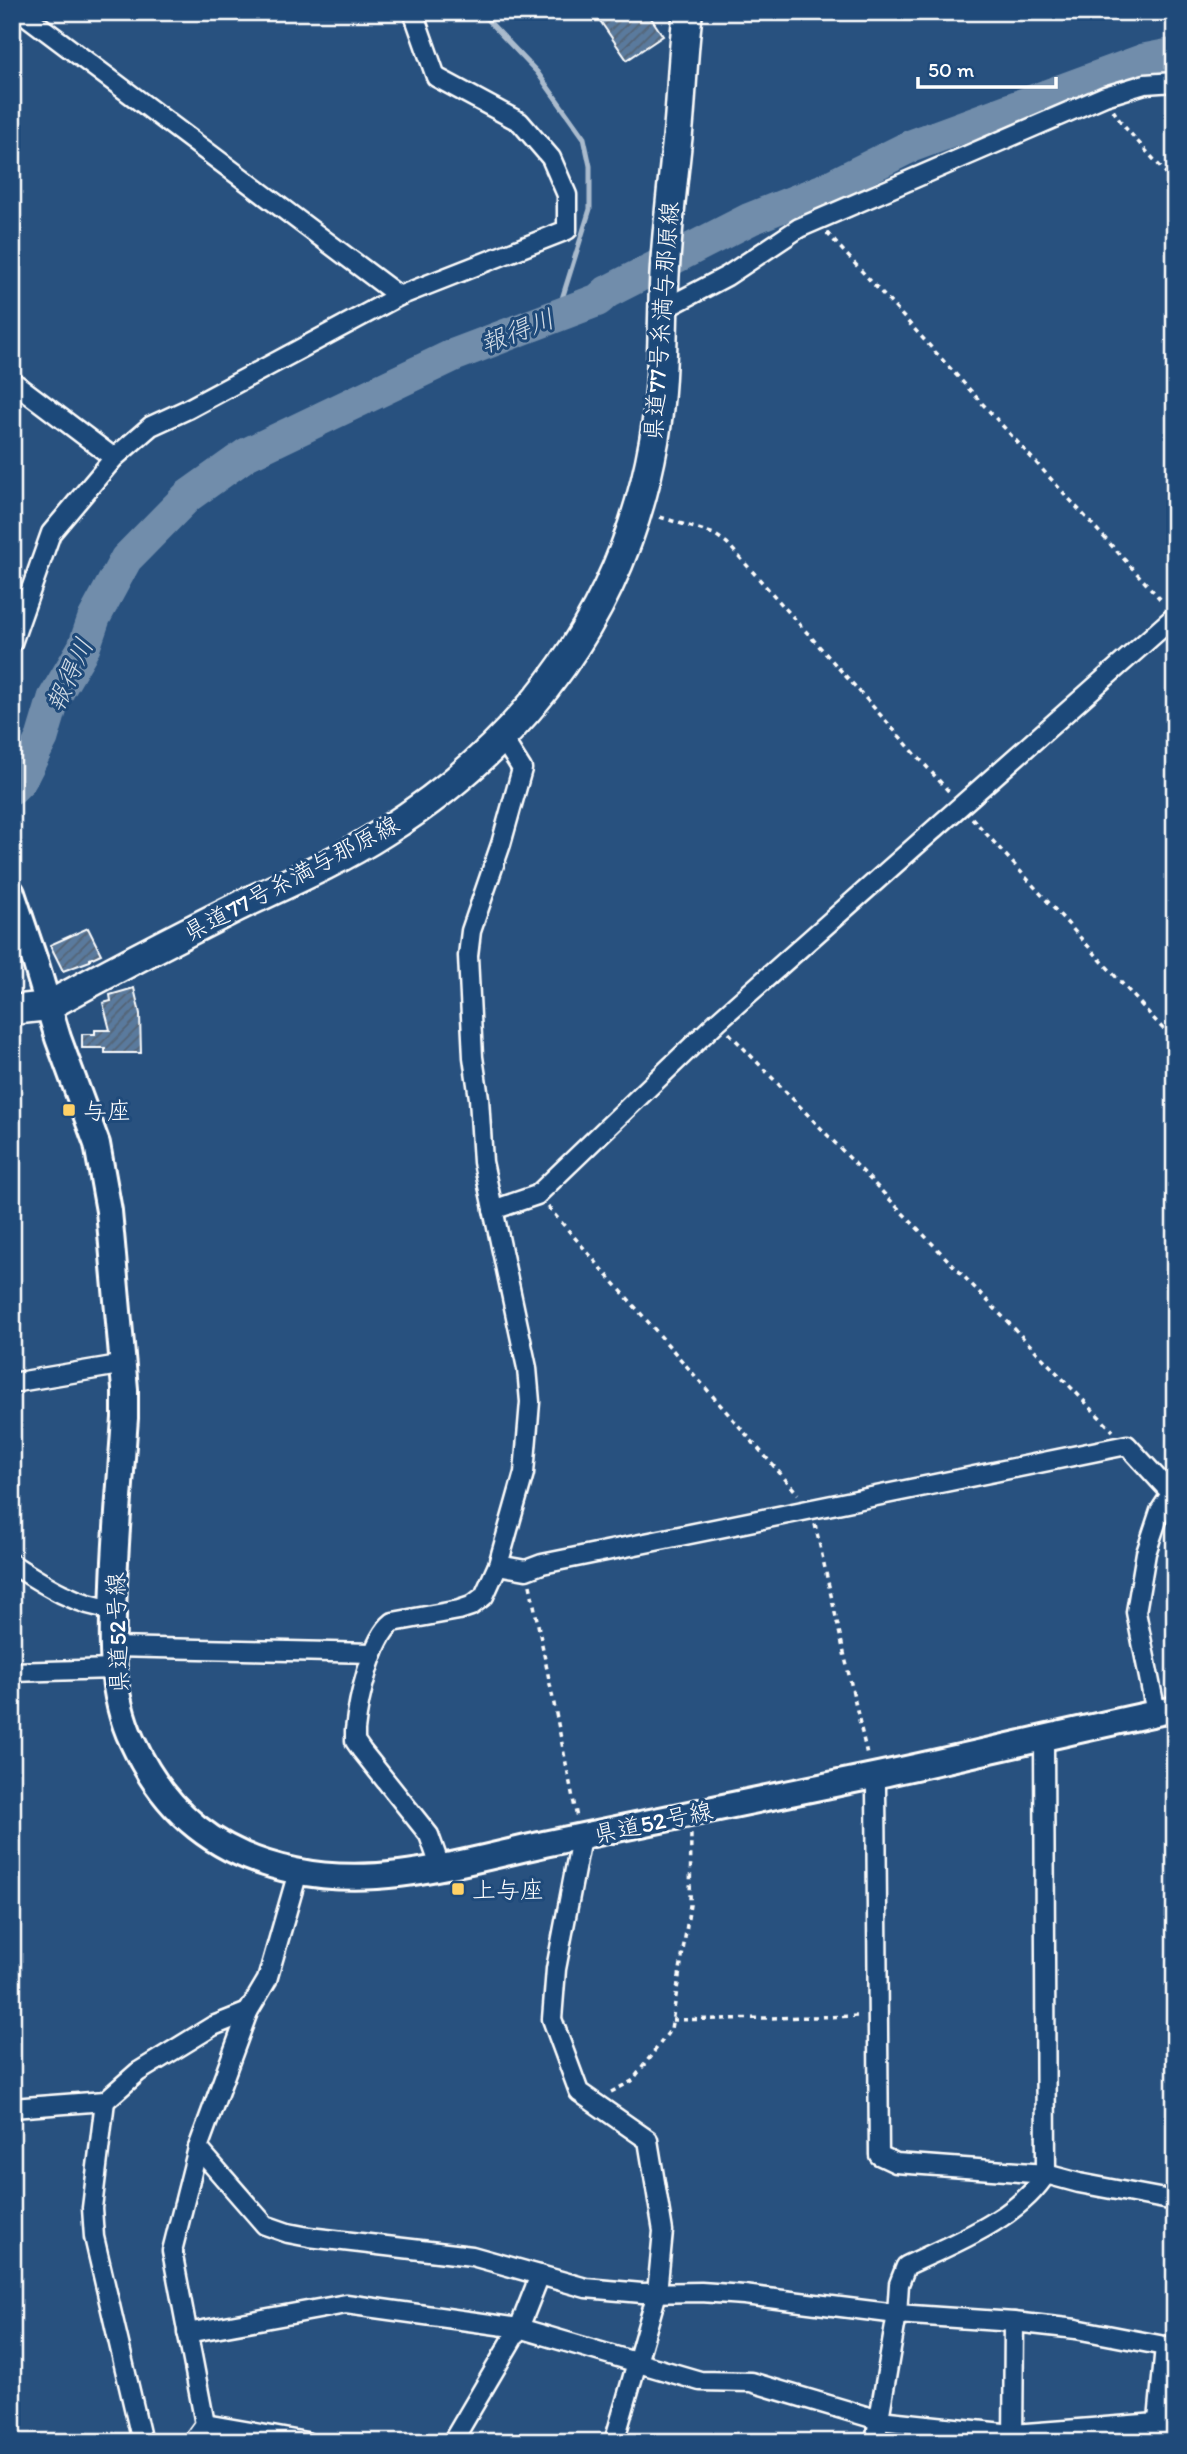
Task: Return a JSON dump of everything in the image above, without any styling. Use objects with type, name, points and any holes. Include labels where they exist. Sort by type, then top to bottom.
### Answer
[{"type":"main road","name":"県道77号糸満与那原線","points":[[12,1010],[48,1006],[383,833],[462,776],[503,739],[556,677],[612,578],[638,510],[653,444],[659,405],[670,196],[688,12]]},
{"type":"main road","name":"県道52号線","points":[[12,893],[48,1006],[97,1144],[109,1212],[125,1364],[125,1418],[113,1609],[113,1658],[118,1700],[131,1740],[158,1786],[174,1806],[212,1840],[257,1861],[298,1872],[342,1877],[389,1876],[441,1869],[545,1844],[872,1777],[1165,1711]]},
{"type":"street","points":[[21,12],[399,296]]},
{"type":"street","points":[[12,643],[51,533],[114,458],[151,426],[188,409],[399,296],[567,230],[567,195],[551,158],[520,122],[436,77],[413,12]]},
{"type":"street","points":[[664,298],[727,276],[799,228],[1105,96],[1145,84],[1175,82]]},
{"type":"street","points":[[12,381],[114,458]]},
{"type":"street","points":[[493,1210],[537,1195],[718,1021],[962,806],[1170,610]]},
{"type":"street","points":[[441,1869],[429,1835],[355,1741],[356,1719],[373,1653],[383,1632],[393,1622],[459,1610],[484,1596],[498,1565],[524,1474],[530,1402],[525,1351],[483,1161],[473,1057],[468,944],[522,769],[503,739]]},
{"type":"street","points":[[12,1383],[125,1364]]},
{"type":"street","points":[[498,1565],[526,1570],[542,1564],[1127,1445],[1173,1491],[1160,1511],[1146,1553],[1136,1612],[1165,1711]]},
{"type":"street","points":[[12,1564],[40,1582],[84,1604],[113,1609]]},
{"type":"street","points":[[12,1671],[113,1658],[373,1653]]},
{"type":"street","points":[[875,2442],[897,2314],[899,2284],[906,2266],[997,2219],[1037,2188],[1046,2174],[1044,1739]]},
{"type":"street","points":[[872,1777],[876,1788],[879,2155],[896,2163],[1046,2174],[1175,2201]]},
{"type":"street","points":[[581,1838],[556,1969],[552,2019],[579,2092],[648,2140],[663,2231],[656,2292],[614,2442]]},
{"type":"street","points":[[192,2442],[205,2424],[172,2251],[198,2148],[248,2012],[267,1980],[298,1872]]},
{"type":"street","points":[[12,2108],[105,2101],[149,2065],[213,2026],[248,2012]]},
{"type":"street","points":[[105,2101],[92,2207],[94,2237],[142,2442]]},
{"type":"street","points":[[198,2148],[259,2219],[274,2229],[309,2237],[471,2256],[586,2288],[744,2295],[897,2314],[1014,2322],[1076,2329],[1170,2348],[1156,2442]]},
{"type":"street","points":[[452,2442],[519,2328],[540,2275]]},
{"type":"street","points":[[187,2333],[346,2304],[519,2328],[700,2381],[751,2382],[879,2420],[1013,2438],[1157,2423]]},
{"type":"street","points":[[1013,2438],[1014,2322]]},
{"type":"street","points":[[205,2424],[306,2442]]},
{"type":"path","points":[[1105,96],[1122,124],[1175,183]]},
{"type":"path","points":[[816,221],[1170,610]]},
{"type":"path","points":[[638,510],[714,534],[727,543],[1175,1042]]},
{"type":"path","points":[[718,1021],[1127,1445]]},
{"type":"path","points":[[537,1195],[812,1509],[872,1777]]},
{"type":"path","points":[[526,1570],[581,1838]]},
{"type":"path","points":[[592,2102],[632,2081],[671,2029],[690,1906],[691,1814]]},
{"type":"path","points":[[672,2020],[878,2016]]},
{"type":"building","points":[[594,12],[647,12],[663,36],[627,60]]},
{"type":"building","points":[[88,928],[101,954],[63,971],[50,945]]},
{"type":"building","points":[[134,988],[140,1014],[141,1053],[105,1053],[105,1048],[82,1048],[82,1034],[95,1034],[95,1030],[110,1030],[103,1003],[111,1001],[110,995]]},
{"type":"waterway","points":[[480,12],[537,72],[584,138],[590,166],[590,209],[556,318]]},
{"type":"waterway","name":"報得川","points":[[12,788],[21,779],[42,738],[54,698],[84,647],[94,618],[126,559],[188,496],[247,454],[454,355],[598,300],[607,292],[750,219],[823,190],[911,146],[1144,60],[1175,54]]},
{"type":"place","name":"与座","points":[[69,1110]]},
{"type":"place","name":"上与座","points":[[458,1889]]}]
